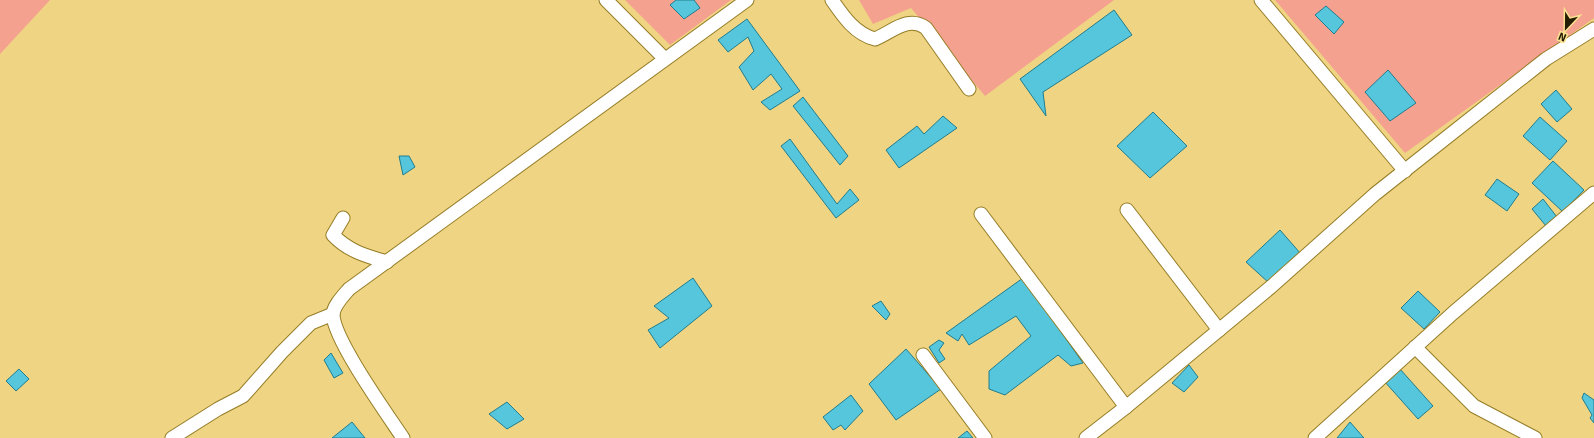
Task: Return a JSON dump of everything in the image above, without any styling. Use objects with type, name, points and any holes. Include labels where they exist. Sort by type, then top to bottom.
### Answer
[{"type":"street","points":[[606,0],[665,58]]},
{"type":"street","points":[[403,438],[362,376],[336,329],[333,314],[339,301],[349,289],[665,58],[747,0]]},
{"type":"street","points":[[832,0],[841,13],[856,29],[867,37],[875,39],[902,24],[921,24],[926,28],[969,89]]},
{"type":"street","points":[[1261,0],[1405,171]]},
{"type":"street","points":[[1086,438],[1220,330],[1405,171],[1546,59],[1594,29]]},
{"type":"street","points":[[1315,438],[1415,347],[1594,193]]},
{"type":"street","points":[[1127,210],[1220,330]]},
{"type":"street","points":[[981,214],[1126,407]]},
{"type":"street","points":[[343,218],[333,235],[341,244],[355,252],[386,262]]},
{"type":"street","points":[[172,438],[218,409],[243,396],[282,352],[312,323],[333,314]]},
{"type":"street","points":[[1415,347],[1474,406],[1535,438]]},
{"type":"street","points":[[923,355],[985,438]]},
{"type":"shaded area","points":[[0,0],[50,0],[0,54]]},
{"type":"shaded area","points":[[625,0],[731,0],[670,45]]},
{"type":"shaded area","points":[[859,0],[1114,0],[985,96],[911,8],[873,24]]},
{"type":"shaded area","points":[[1275,0],[1594,0],[1594,18],[1405,153]]},
{"type":"building","points":[[676,0],[694,0],[700,8],[684,19],[670,5]]},
{"type":"building","points":[[1326,6],[1344,22],[1334,34],[1315,15]]},
{"type":"building","points":[[1114,10],[1132,35],[1043,92],[1046,116],[1020,79]]},
{"type":"building","points":[[747,19],[800,91],[770,110],[761,102],[782,89],[771,74],[753,90],[739,67],[754,51],[748,37],[728,52],[718,40]]},
{"type":"building","points":[[1388,70],[1416,103],[1390,121],[1365,92]]},
{"type":"building","points":[[1556,90],[1572,109],[1557,122],[1541,104]]},
{"type":"building","points":[[803,97],[848,156],[840,165],[793,106]]},
{"type":"building","points":[[1153,112],[1187,146],[1150,178],[1117,146]]},
{"type":"building","points":[[943,116],[957,128],[899,168],[886,150],[917,126],[924,134]]},
{"type":"building","points":[[1540,117],[1567,141],[1550,160],[1523,136]]},
{"type":"building","points":[[790,139],[837,204],[850,189],[859,200],[836,218],[781,146]]},
{"type":"building","points":[[399,156],[409,156],[415,167],[403,175]]},
{"type":"building","points":[[1553,161],[1584,190],[1563,212],[1532,183]]},
{"type":"building","points":[[1497,179],[1519,194],[1507,211],[1485,195]]},
{"type":"building","points":[[1543,199],[1557,217],[1546,226],[1532,209]]},
{"type":"building","points":[[1280,230],[1301,254],[1269,283],[1246,262]]},
{"type":"building","points":[[693,278],[712,306],[660,348],[648,330],[669,318],[654,306]]},
{"type":"building","points":[[1023,278],[1083,363],[1071,366],[1058,355],[1005,395],[989,389],[989,371],[1031,336],[1016,316],[969,345],[962,334],[958,341],[946,333]]},
{"type":"building","points":[[1418,291],[1440,312],[1424,329],[1401,308]]},
{"type":"building","points":[[881,301],[890,314],[886,320],[872,306]]},
{"type":"building","points":[[939,340],[944,343],[939,350],[945,359],[939,363],[929,347]]},
{"type":"building","points":[[906,349],[941,389],[896,420],[869,384]]},
{"type":"building","points":[[331,353],[343,373],[334,378],[324,360]]},
{"type":"building","points":[[1189,365],[1198,377],[1184,392],[1172,383]]},
{"type":"building","points":[[19,369],[29,379],[16,391],[6,381]]},
{"type":"building","points":[[1400,369],[1433,406],[1418,419],[1385,382]]},
{"type":"building","points":[[1584,393],[1594,400],[1594,423],[1590,418],[1592,415],[1582,398]]},
{"type":"building","points":[[851,395],[863,411],[845,430],[841,425],[833,430],[823,417]]},
{"type":"building","points":[[507,402],[524,419],[507,429],[489,414]]},
{"type":"building","points":[[352,422],[365,438],[332,438]]},
{"type":"building","points":[[1350,422],[1364,438],[1337,438]]},
{"type":"building","points":[[967,431],[973,438],[958,438]]}]
